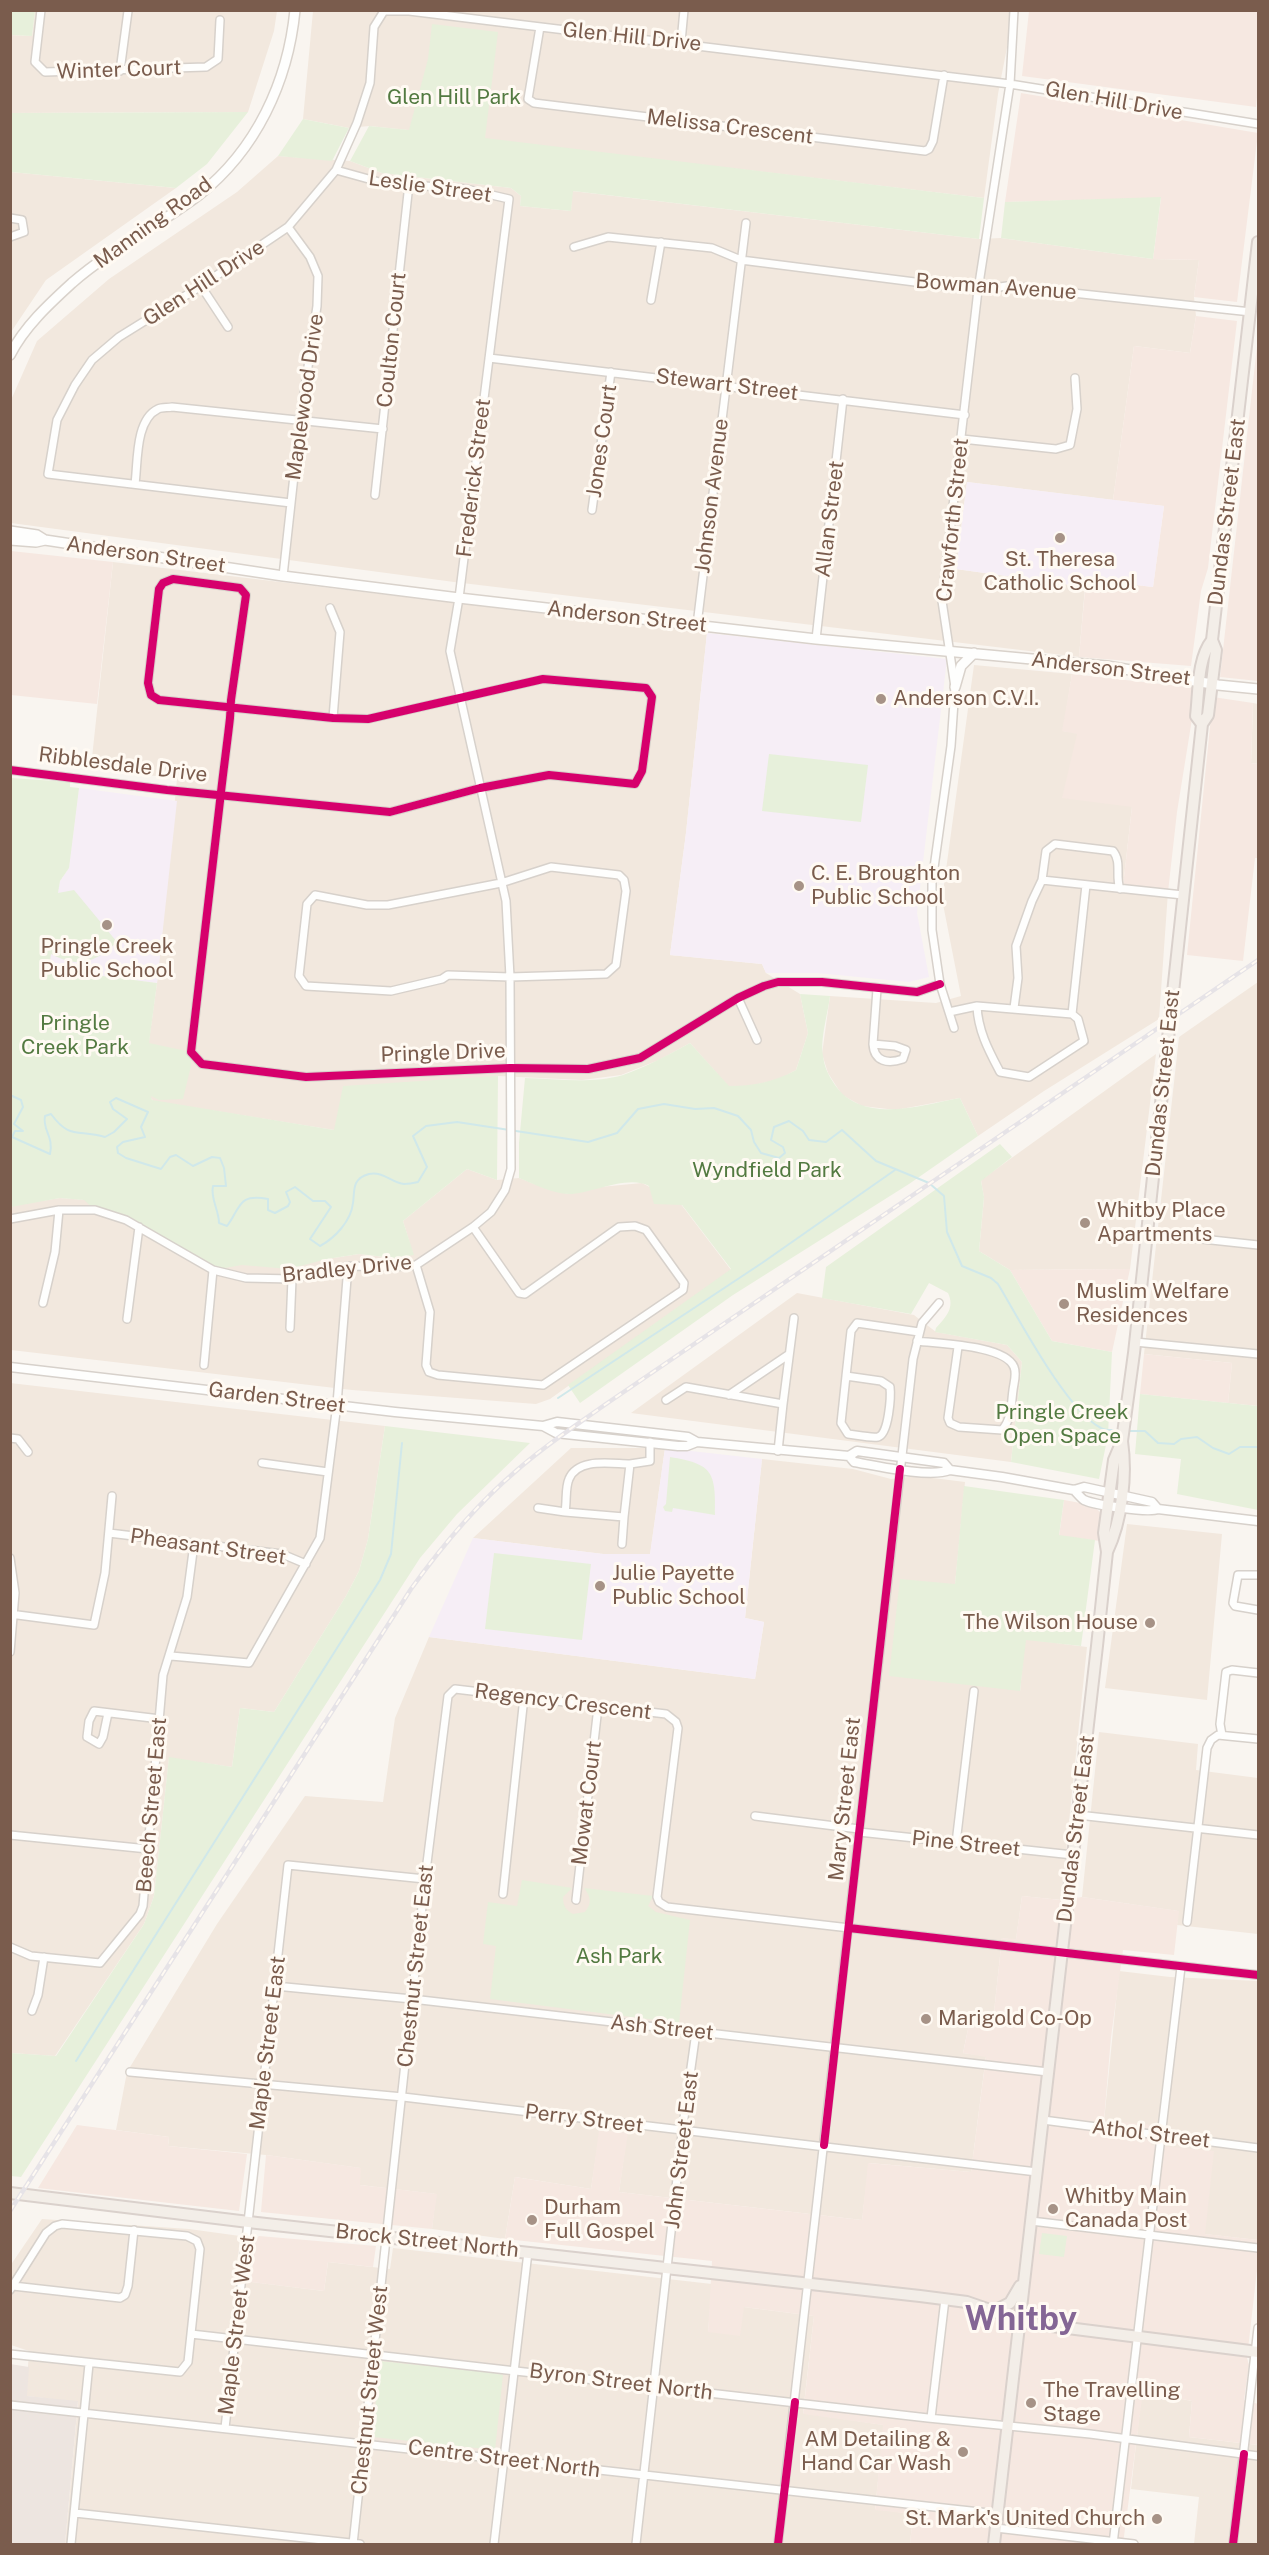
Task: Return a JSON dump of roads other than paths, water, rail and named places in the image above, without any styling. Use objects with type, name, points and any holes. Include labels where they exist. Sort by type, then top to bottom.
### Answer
[{"type":"main road","name":"Manning Road","points":[[10,355],[16,344],[49,304],[88,270],[200,194],[243,152],[260,125],[285,68],[295,10]]},
{"type":"main road","name":"Dundas Street East","points":[[994,2544],[1107,1552],[1115,1535],[1114,1500],[1125,1462],[1122,1439],[1135,1342],[1202,724],[1196,716],[1215,650],[1212,640],[1258,242]]},
{"type":"main road","name":"Anderson Street","points":[[10,531],[37,535],[45,540]]},
{"type":"main road","name":"Anderson Street","points":[[10,540],[36,542],[45,540],[283,576],[459,598],[816,639],[1107,666],[1258,688]]},
{"type":"main road","points":[[955,687],[961,666],[974,653]]},
{"type":"main road","name":"Brock Street North","points":[[10,2193],[248,2222],[945,2299],[968,2302],[1019,2321],[1257,2352]]},
{"type":"main road","points":[[994,2311],[1010,2303],[1024,2278]]},
{"type":"street","name":"Winter Court","points":[[41,10],[35,62],[45,72],[206,67],[218,59],[220,20]]},
{"type":"street","points":[[681,42],[684,10]]},
{"type":"street","name":"Crawforth Street","points":[[954,1028],[940,984],[932,930],[931,894],[951,746],[955,687],[942,601],[978,290],[1010,84],[1014,10]]},
{"type":"street","points":[[120,71],[128,11]]},
{"type":"street","name":"Glen Hill Drive","points":[[291,503],[48,474],[57,420],[75,385],[92,360],[119,337],[201,286],[288,227],[336,170],[357,123],[370,83],[374,27],[384,11],[409,11],[681,42],[945,75],[1258,124]]},
{"type":"street","name":"Melissa Crescent","points":[[540,27],[528,99],[534,103],[913,149],[929,149],[933,141],[945,75]]},
{"type":"street","name":"Leslie Street","points":[[336,170],[383,183],[466,189],[509,199],[489,358]]},
{"type":"street","name":"Coulton Court","points":[[375,495],[410,184]]},
{"type":"street","points":[[10,218],[22,220],[24,232],[10,237]]},
{"type":"street","name":"Johnson Avenue","points":[[697,625],[746,223]]},
{"type":"street","name":"Maplewood Drive","points":[[283,576],[300,421],[317,306],[318,276],[310,257],[288,227]]},
{"type":"street","name":"Bowman Avenue","points":[[574,247],[608,237],[661,242],[712,248],[741,260],[978,290],[1007,286],[1251,312]]},
{"type":"street","points":[[651,300],[661,242]]},
{"type":"street","points":[[201,286],[228,327]]},
{"type":"street","name":"Stewart Street","points":[[489,358],[965,415]]},
{"type":"street","name":"Frederick Street","points":[[459,598],[489,358]]},
{"type":"street","name":"Jones Court","points":[[592,510],[611,372]]},
{"type":"street","points":[[962,439],[1056,449],[1070,445],[1077,409],[1075,378]]},
{"type":"street","name":"Allan Street","points":[[816,639],[843,399]]},
{"type":"street","points":[[135,484],[142,429],[147,419],[158,409],[172,407],[382,429]]},
{"type":"street","name":"Pringle Drive","points":[[231,709],[159,700],[151,695],[148,683],[159,589],[163,583],[173,579],[240,588],[246,595],[191,1052],[202,1064],[306,1077],[510,1068],[588,1069],[640,1058],[738,998],[764,986],[791,981],[822,982],[916,992],[940,984]]},
{"type":"street","name":"Bradley Drive","points":[[10,1220],[59,1210],[95,1210],[126,1220],[213,1270],[246,1278],[292,1279],[348,1266],[416,1265],[473,1227],[491,1212],[505,1190],[511,1168],[510,977],[506,901],[450,651],[459,598]]},
{"type":"street","points":[[330,608],[340,632],[333,718]]},
{"type":"street","name":"Ribblesdale Drive","points":[[10,770],[166,790],[390,812],[480,788],[549,775],[635,784],[642,771],[652,697],[646,688],[543,679],[459,698]]},
{"type":"street","points":[[231,709],[368,719],[459,698]]},
{"type":"street","points":[[1014,1008],[1018,978],[1016,946],[1042,879],[1045,854],[1048,848],[1055,844],[1113,851],[1118,857],[1117,881],[1120,889]]},
{"type":"street","points":[[551,867],[619,875],[624,880],[626,891],[616,965],[606,974],[510,977],[448,975],[442,979],[391,991],[306,986],[299,976],[307,904],[315,895],[366,905],[388,905],[501,883],[551,867]]},
{"type":"street","points":[[1042,879],[1184,895]]},
{"type":"street","points":[[1072,1014],[1086,885]]},
{"type":"street","points":[[873,1044],[895,1046],[906,1050],[903,1059],[886,1062],[877,1058],[873,1044],[877,988]]},
{"type":"street","points":[[738,998],[757,1040]]},
{"type":"street","points":[[949,1012],[977,1006],[1072,1014],[1078,1019],[1084,1041],[1029,1077],[1000,1072],[984,1039],[977,1006]]},
{"type":"street","points":[[43,1303],[55,1252],[59,1210]]},
{"type":"street","points":[[416,1265],[430,1312],[426,1365],[429,1372],[438,1375],[543,1385],[683,1290],[684,1283],[646,1230],[635,1226],[619,1227],[525,1294],[519,1293],[473,1227]]},
{"type":"street","points":[[127,1319],[139,1227]]},
{"type":"street","points":[[1146,1233],[1258,1245]]},
{"type":"street","points":[[171,1656],[249,1663],[320,1538],[337,1404],[348,1266]]},
{"type":"street","points":[[204,1365],[213,1270]]},
{"type":"street","points":[[290,1328],[292,1279]]},
{"type":"street","name":"Mary Street East","points":[[778,2544],[900,1469],[919,1332],[922,1323],[939,1303]]},
{"type":"street","points":[[778,1451],[794,1318]]},
{"type":"street","points":[[846,1376],[881,1381],[890,1387],[887,1426],[879,1437],[848,1434],[841,1423],[846,1376],[851,1331],[857,1323],[919,1332]]},
{"type":"street","points":[[917,1341],[994,1351],[1008,1359],[1015,1375],[1010,1418],[1002,1430],[959,1427],[950,1423],[948,1418],[958,1347]]},
{"type":"street","points":[[1135,1342],[1258,1354]]},
{"type":"street","points":[[729,1395],[788,1355]]},
{"type":"street","name":"Garden Street","points":[[10,1367],[543,1426],[557,1422],[688,1437],[697,1442],[778,1451],[849,1456],[857,1451],[944,1463],[950,1470]]},
{"type":"street","points":[[666,1400],[686,1387],[783,1404]]},
{"type":"street","name":"Garden Street","points":[[543,1426],[556,1433],[651,1443],[687,1446],[697,1442]]},
{"type":"street","points":[[565,1512],[568,1480],[572,1473],[590,1464],[630,1464],[650,1461],[651,1443],[654,1437],[665,1434]]},
{"type":"street","points":[[10,1438],[18,1439],[28,1452]]},
{"type":"street","name":"Garden Street","points":[[849,1456],[854,1462],[900,1469],[943,1473],[950,1470],[1074,1490],[1084,1500],[1152,1502],[1158,1509],[1258,1521]]},
{"type":"street","points":[[262,1463],[328,1472]]},
{"type":"street","points":[[622,1544],[630,1464]]},
{"type":"street","points":[[13,1614],[94,1625],[105,1573],[112,1496]]},
{"type":"street","points":[[538,1508],[624,1517]]},
{"type":"street","name":"Pheasant Street","points":[[109,1533],[282,1554],[306,1564]]},
{"type":"street","name":"Beech Street East","points":[[10,1947],[32,1956],[96,1964],[104,1961],[140,1914],[164,1675],[187,1598],[194,1544]]},
{"type":"street","points":[[10,1558],[15,1593],[10,1652]]},
{"type":"street","points":[[1258,1575],[1243,1573],[1238,1575],[1233,1603],[1235,1606],[1258,1610]]},
{"type":"street","points":[[1222,1735],[1220,1724],[1226,1672],[1258,1673]]},
{"type":"street","name":"Regency Crescent","points":[[448,1696],[455,1689],[666,1714],[676,1722],[678,1728],[658,1902],[667,1907],[849,1928]]},
{"type":"street","points":[[956,1843],[974,1692]]},
{"type":"street","name":"Chestnut Street East","points":[[387,2236],[425,1879],[448,1696]]},
{"type":"street","points":[[503,1894],[524,1697]]},
{"type":"street","name":"Mowat Court","points":[[576,1900],[598,1707]]},
{"type":"street","points":[[108,1713],[103,1737],[99,1744],[87,1737],[89,1720],[94,1711],[160,1719]]},
{"type":"street","points":[[1187,1922],[1207,1748],[1211,1740],[1222,1735],[1258,1739]]},
{"type":"street","points":[[1078,1815],[1258,1835]]},
{"type":"street","name":"Pine Street","points":[[755,1816],[956,1843],[1073,1855]]},
{"type":"street","points":[[10,1835],[148,1849]]},
{"type":"street","name":"Maple Street East","points":[[248,2222],[288,1865],[425,1879]]},
{"type":"street","points":[[849,1928],[1258,1975]]},
{"type":"street","points":[[32,2011],[38,1995],[44,1957]]},
{"type":"street","points":[[1113,2543],[1181,1967]]},
{"type":"street","name":"Ash Street","points":[[275,1986],[412,1999],[1048,2072]]},
{"type":"street","name":"John Street East","points":[[636,2544],[669,2268],[682,2131],[696,2032]]},
{"type":"street","name":"Perry Street","points":[[130,2072],[403,2097],[682,2131],[825,2145],[1037,2172]]},
{"type":"street","name":"Athol Street","points":[[1043,2120],[1258,2148]]},
{"type":"street","points":[[1031,2221],[1258,2248]]},
{"type":"street","name":"Maple Street West","points":[[225,2428],[248,2222]]},
{"type":"street","points":[[10,2354],[180,2372],[188,2362],[200,2249],[197,2241],[187,2236],[134,2230],[62,2224],[54,2226],[46,2233],[12,2288],[120,2298],[125,2295],[128,2286],[134,2230]]},
{"type":"street","name":"Chestnut Street West","points":[[355,2544],[387,2236]]},
{"type":"street","points":[[494,2544],[528,2252]]},
{"type":"street","points":[[931,2418],[945,2299]]},
{"type":"street","points":[[1233,2544],[1258,2328]]},
{"type":"street","name":"Byron Street North","points":[[191,2334],[1258,2456]]},
{"type":"street","points":[[71,2544],[89,2364]]},
{"type":"street","name":"Centre Street North","points":[[10,2405],[998,2514]]},
{"type":"street","points":[[75,2513],[355,2544]]},
{"type":"street","points":[[996,2528],[1134,2544]]},
{"type":"waterway","points":[[10,1095],[21,1100],[23,1107],[14,1124],[23,1131],[15,1131],[12,1137],[50,1154],[45,1116],[51,1114],[69,1131],[105,1137],[114,1132],[127,1119],[113,1109],[110,1102],[116,1098],[148,1112],[141,1127],[145,1137],[123,1142],[117,1147],[118,1153],[126,1158],[161,1169],[170,1157],[176,1155],[193,1166],[212,1157],[220,1158],[224,1168],[226,1186],[213,1186],[213,1195],[219,1223],[227,1226],[245,1200],[268,1199],[268,1210],[275,1213],[288,1206],[290,1202],[286,1192],[295,1187],[313,1201],[325,1201],[331,1207],[310,1239],[320,1246],[337,1234],[346,1222],[352,1210],[355,1186],[363,1176],[374,1174],[406,1184],[418,1182],[427,1167],[413,1136],[426,1126],[457,1122],[588,1142],[617,1133],[638,1109],[664,1104],[695,1109],[714,1108],[738,1116],[751,1130],[754,1142],[761,1153],[779,1158],[785,1153],[783,1147],[771,1140],[774,1127],[789,1121],[803,1131],[809,1140],[826,1142],[842,1130],[876,1161],[929,1183],[944,1196],[947,1232],[962,1266],[991,1278],[998,1284],[1059,1384],[1088,1418],[1103,1429],[1119,1430]]},
{"type":"waterway","points":[[558,1398],[762,1263],[895,1170]]},
{"type":"waterway","points":[[1128,1431],[1145,1431],[1158,1443],[1174,1444],[1181,1439],[1197,1437],[1213,1448],[1229,1454],[1240,1447],[1258,1447]]},
{"type":"waterway","points":[[76,2061],[380,1580],[391,1554],[402,1443]]},
{"type":"railway","points":[[10,2211],[411,1589],[473,1512],[516,1471],[560,1436],[1258,960]]},
{"type":"place","name":"St. Theresa Catholic School","points":[[1060,538]]},
{"type":"place","name":"Anderson C.V.I.","points":[[881,699]]},
{"type":"place","name":"C. E. Broughton Public School","points":[[799,886]]},
{"type":"place","name":"Pringle Creek Public School","points":[[107,925]]},
{"type":"place","name":"Whitby Place Apartments","points":[[1085,1223]]},
{"type":"place","name":"Muslim Welfare Residences","points":[[1064,1304]]},
{"type":"place","name":"Julie Payette Public School","points":[[600,1586]]},
{"type":"place","name":"The Wilson House","points":[[1150,1623]]},
{"type":"place","name":"Marigold Co-Op","points":[[926,2019]]},
{"type":"place","name":"Whitby Main Canada Post","points":[[1053,2209]]},
{"type":"place","name":"Durham Full Gospel","points":[[532,2220]]},
{"type":"place","name":"The Travelling Stage","points":[[1031,2403]]},
{"type":"place","name":"AM Detailing & Hand Car Wash","points":[[963,2452]]},
{"type":"place","name":"St. Mark's United Church","points":[[1157,2519]]},
{"type":"district","name":"Whitby","points":[[1021,2320]]},
{"type":"park label","name":"Glen Hill Park","points":[[454,98]]},
{"type":"park label","name":"Pringle Creek Park","points":[[75,1036]]},
{"type":"park label","name":"Wyndfield Park","points":[[767,1171]]},
{"type":"park label","name":"Pringle Creek Open Space","points":[[1062,1425]]},
{"type":"park label","name":"Ash Park","points":[[619,1957]]}]
